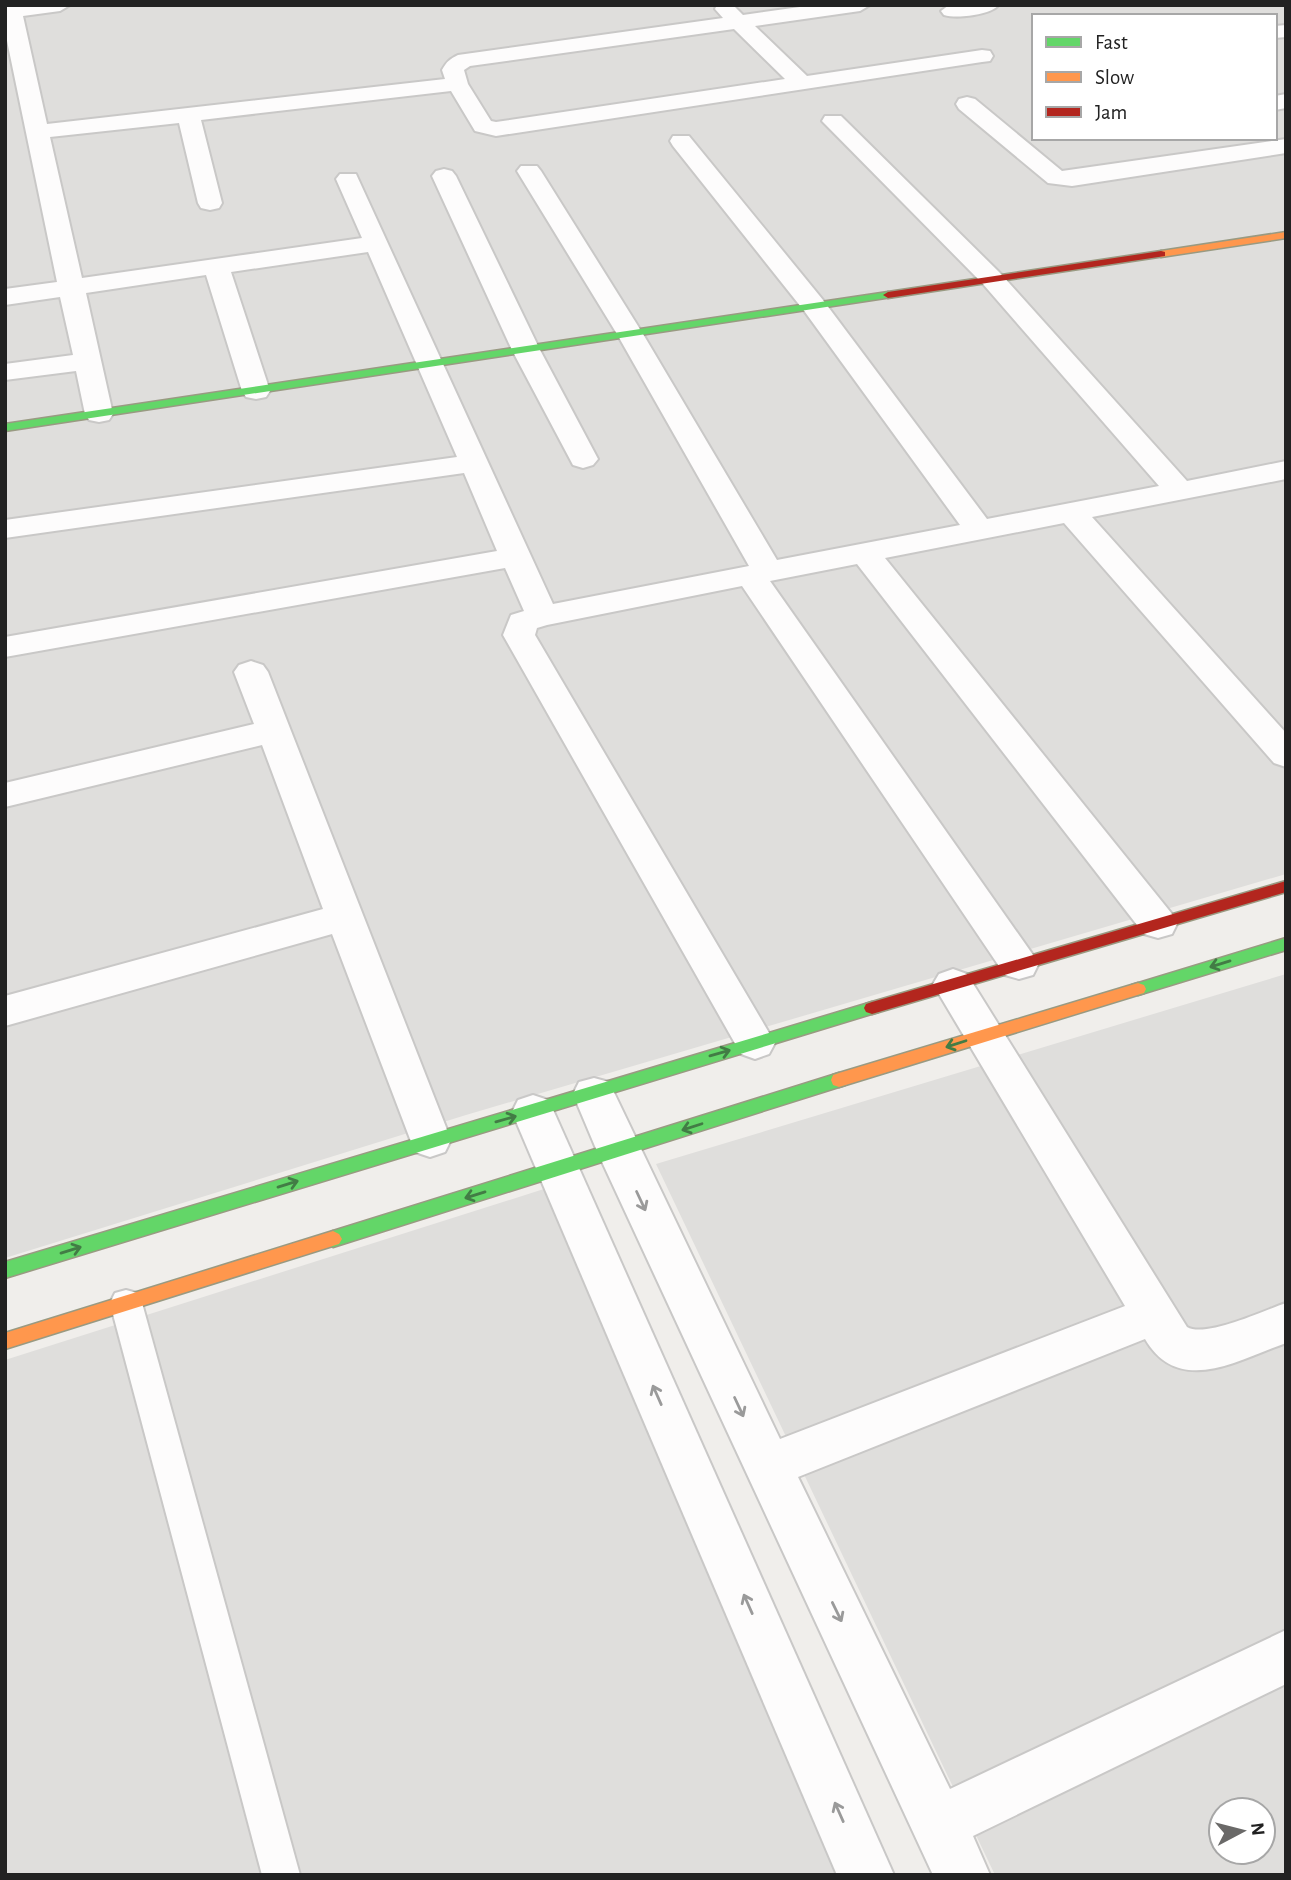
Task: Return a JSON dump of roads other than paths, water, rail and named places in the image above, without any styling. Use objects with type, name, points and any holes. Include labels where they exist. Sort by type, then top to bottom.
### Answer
[{"type":"street","points":[[60,5],[11,8],[99,414]]},
{"type":"street","points":[[721,5],[803,84]]},
{"type":"street","points":[[860,5],[466,60],[456,64],[453,70],[457,84],[483,126],[496,129],[982,56]]},
{"type":"street","points":[[951,11],[989,5]]},
{"type":"street","points":[[37,132],[457,84]]},
{"type":"street","points":[[967,104],[1056,178],[1072,179],[1286,146]]},
{"type":"street","points":[[188,115],[210,203]]},
{"type":"street","points":[[833,121],[992,279],[1180,491]]},
{"type":"street","points":[[681,141],[814,306],[979,530]]},
{"type":"street","points":[[529,171],[630,334],[759,573],[1019,965]]},
{"type":"street","points":[[444,176],[526,349],[583,459]]},
{"type":"street","points":[[348,179],[542,616]]},
{"type":"street","points":[[5,428],[1286,235]]},
{"type":"street","points":[[5,297],[376,243]]},
{"type":"street","points":[[216,266],[256,391]]},
{"type":"street","points":[[5,372],[88,361]]},
{"type":"street","points":[[5,529],[473,463]]},
{"type":"street","points":[[755,1043],[519,635],[522,622],[1180,491],[1281,477]]},
{"type":"street","points":[[1071,512],[1286,755]]},
{"type":"street","points":[[865,553],[1158,924]]},
{"type":"street","points":[[5,647],[514,557]]},
{"type":"street","points":[[251,672],[430,1140]]},
{"type":"street","points":[[5,795],[274,731]]},
{"type":"street","points":[[962,1875],[767,1467],[592,1091],[1286,886]]},
{"type":"street","points":[[5,1011],[345,917]]},
{"type":"street","points":[[5,1341],[985,1035],[1286,944]]},
{"type":"street","points":[[953,984],[1171,1341],[1187,1351],[1209,1350],[1286,1323]]},
{"type":"street","points":[[5,1270],[430,1140],[594,1094]]},
{"type":"street","points":[[533,1112],[866,1875]]},
{"type":"street","points":[[767,1467],[1155,1315]]},
{"type":"street","points":[[938,1824],[1286,1656]]},
{"type":"lane","points":[[126,1303],[281,1875]]}]
